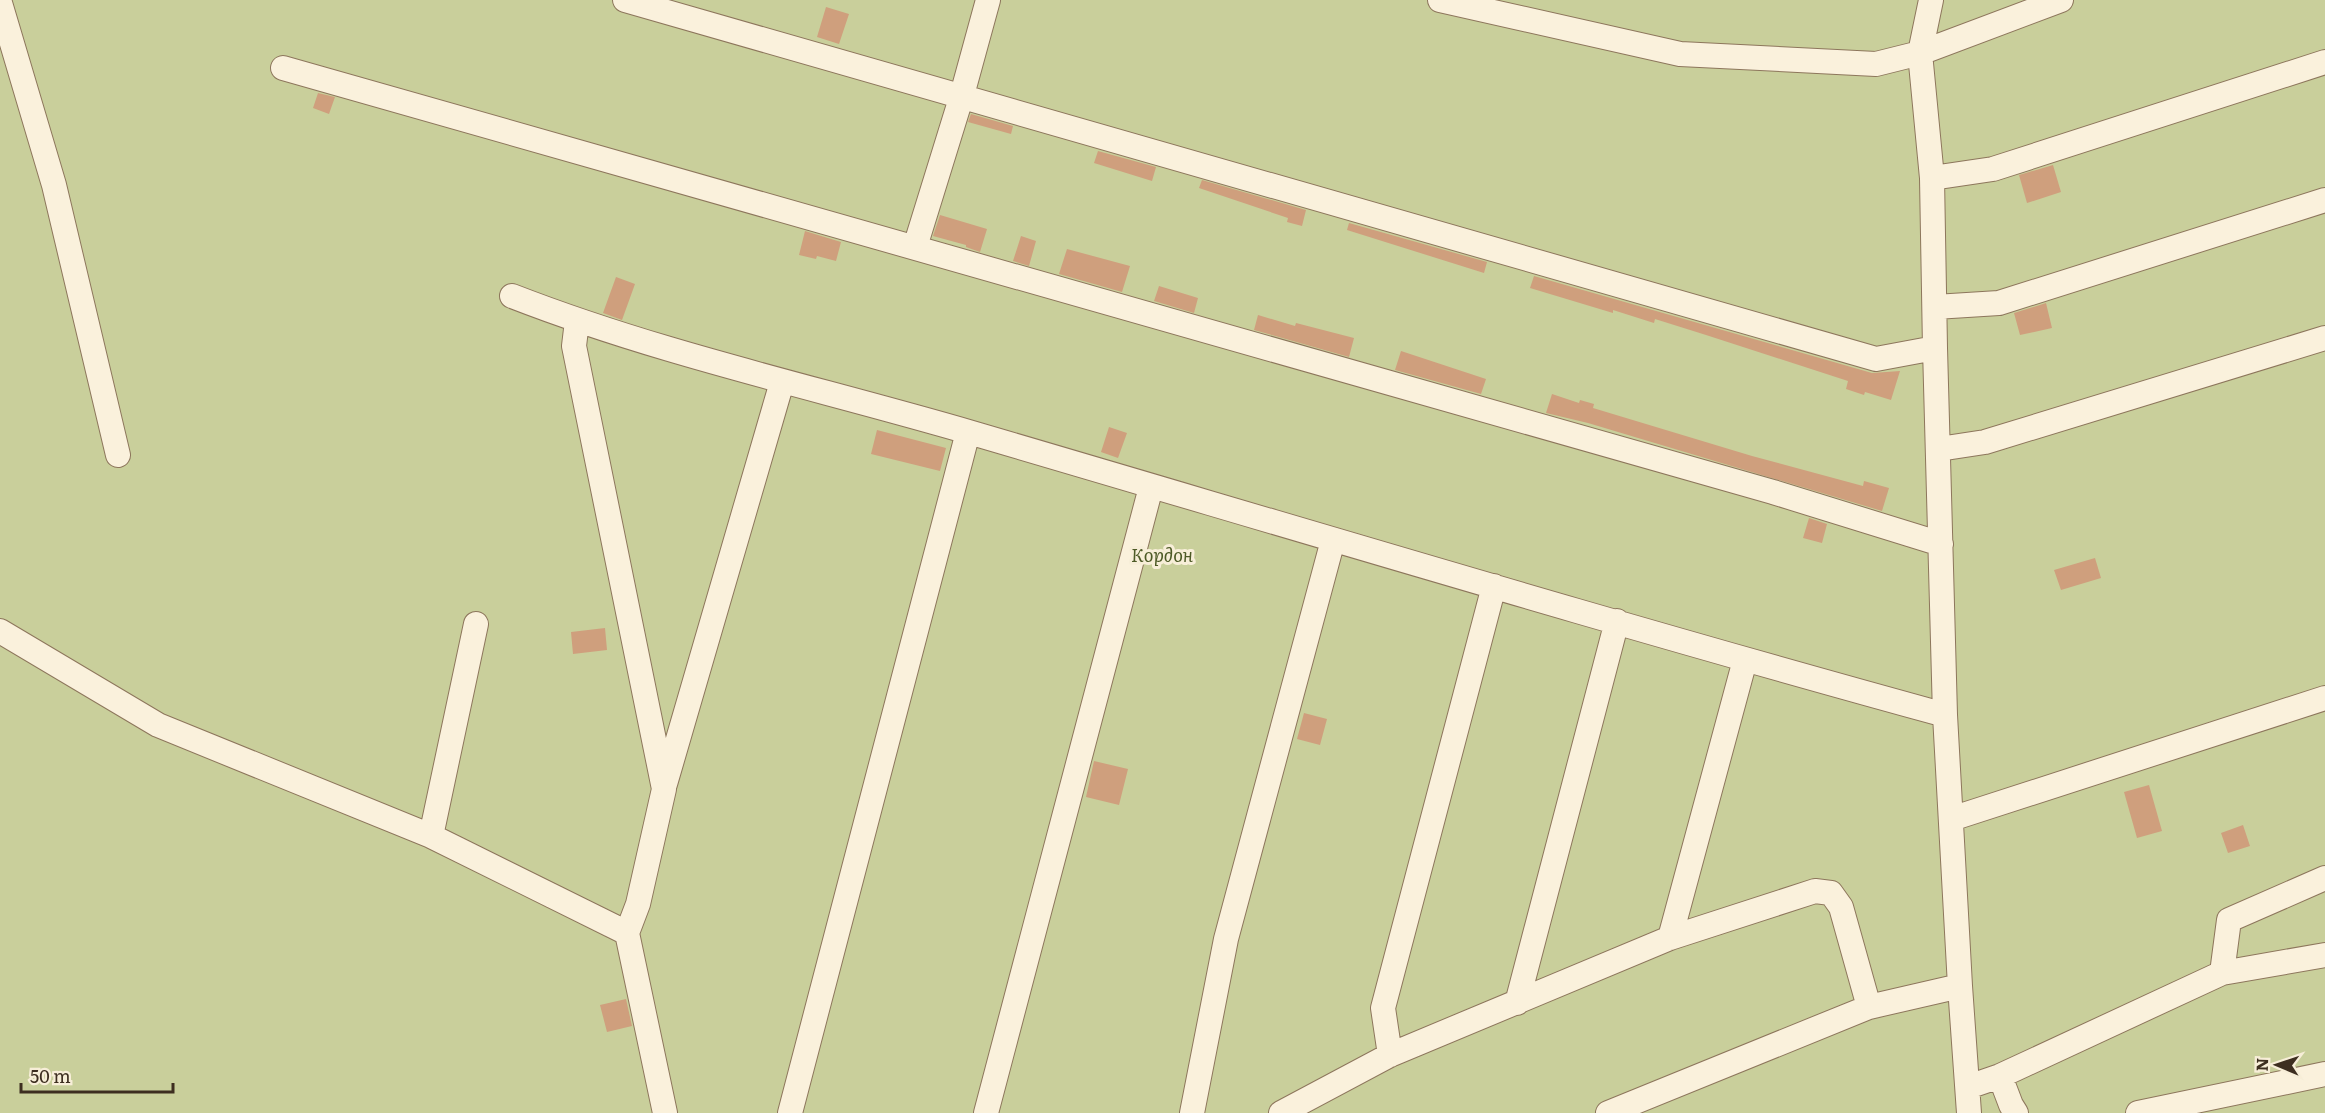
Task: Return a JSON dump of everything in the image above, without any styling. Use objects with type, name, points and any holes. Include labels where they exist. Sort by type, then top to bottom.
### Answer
[{"type":"street","points":[[625,0],[1876,359],[1935,348]]},
{"type":"street","points":[[915,247],[962,95],[988,0]]},
{"type":"street","points":[[1440,0],[1680,54],[1876,64],[1920,53],[2061,0]]},
{"type":"street","points":[[1931,0],[1920,53],[1932,178],[1946,716],[1960,986],[1970,1113]]},
{"type":"street","points":[[0,3],[54,185],[118,455]]},
{"type":"street","points":[[1932,178],[1993,169],[2325,62]]},
{"type":"street","points":[[283,68],[1761,489],[1941,544]]},
{"type":"street","points":[[1935,307],[1999,303],[2325,200]]},
{"type":"street","points":[[512,296],[577,321],[782,382],[968,432],[1745,660],[1946,716]]},
{"type":"street","points":[[577,321],[574,346],[664,789]]},
{"type":"street","points":[[1939,449],[1985,442],[2325,338]]},
{"type":"street","points":[[665,1113],[627,933],[638,904],[664,789],[782,382]]},
{"type":"street","points":[[790,1113],[968,432]]},
{"type":"street","points":[[986,1113],[1151,487]]},
{"type":"street","points":[[1192,1113],[1226,939],[1333,540]]},
{"type":"street","points":[[1390,1055],[1383,1008],[1494,586]]},
{"type":"street","points":[[1516,1003],[1617,621]]},
{"type":"street","points":[[431,836],[476,624]]},
{"type":"street","points":[[0,631],[158,725],[431,836],[627,933]]},
{"type":"street","points":[[1670,938],[1745,660]]},
{"type":"street","points":[[1951,819],[2325,698]]},
{"type":"street","points":[[2222,973],[2229,920],[2325,878]]},
{"type":"street","points":[[1281,1113],[1390,1055],[1670,938],[1815,891],[1831,893],[1841,907],[1869,1007]]},
{"type":"street","points":[[1968,1087],[2000,1076],[2222,973],[2325,955]]},
{"type":"street","points":[[1608,1113],[1869,1007],[1960,986]]},
{"type":"street","points":[[2138,1113],[2325,1074]]},
{"type":"street","points":[[2000,1076],[2016,1113]]},
{"type":"green space","name":"Кордон","points":[[0,0],[2325,0],[2325,1113],[0,1113]]},
{"type":"building","points":[[826,7],[849,14],[839,44],[817,37]]},
{"type":"building","points":[[318,93],[335,97],[329,114],[313,108]]},
{"type":"building","points":[[971,114],[1013,126],[1011,134],[968,122]]},
{"type":"building","points":[[1098,151],[1156,167],[1152,181],[1094,163]]},
{"type":"building","points":[[2053,165],[2061,192],[2027,203],[2019,175]]},
{"type":"building","points":[[1202,180],[1306,210],[1302,226],[1287,222],[1288,218],[1199,188]]},
{"type":"building","points":[[940,215],[987,229],[980,252],[966,245],[933,236]]},
{"type":"building","points":[[1349,223],[1487,262],[1484,273],[1347,230]]},
{"type":"building","points":[[805,231],[841,242],[836,261],[817,256],[816,259],[799,255]]},
{"type":"building","points":[[1021,236],[1036,241],[1029,266],[1013,261]]},
{"type":"building","points":[[1067,249],[1130,266],[1122,292],[1059,274]]},
{"type":"building","points":[[1534,276],[1872,373],[1900,371],[1891,400],[1865,392],[1864,395],[1846,389],[1848,381],[1706,335],[1655,319],[1654,323],[1613,310],[1613,313],[1530,288]]},
{"type":"building","points":[[616,277],[635,284],[622,320],[603,313]]},
{"type":"building","points":[[1159,286],[1198,298],[1194,313],[1154,301]]},
{"type":"building","points":[[2046,303],[2052,328],[2020,335],[2014,313]]},
{"type":"building","points":[[1258,315],[1295,326],[1296,323],[1354,338],[1349,357],[1254,330]]},
{"type":"building","points":[[1401,351],[1486,379],[1481,394],[1395,370]]},
{"type":"building","points":[[1552,394],[1579,403],[1580,400],[1594,404],[1593,408],[1752,456],[1863,486],[1864,481],[1889,488],[1882,511],[1588,423],[1546,413]]},
{"type":"building","points":[[1109,427],[1127,433],[1118,458],[1101,452]]},
{"type":"building","points":[[877,430],[946,448],[940,471],[871,454]]},
{"type":"building","points":[[1809,518],[1827,524],[1822,543],[1803,538]]},
{"type":"building","points":[[2095,558],[2101,578],[2061,590],[2054,570]]},
{"type":"building","points":[[605,628],[607,650],[573,654],[571,632]]},
{"type":"building","points":[[1304,713],[1327,719],[1320,745],[1297,739]]},
{"type":"building","points":[[1094,761],[1128,769],[1119,805],[1086,797]]},
{"type":"building","points":[[2149,785],[2162,831],[2137,838],[2124,792]]},
{"type":"building","points":[[2243,825],[2250,846],[2228,853],[2221,833]]},
{"type":"building","points":[[626,999],[632,1026],[607,1032],[600,1005]]}]
